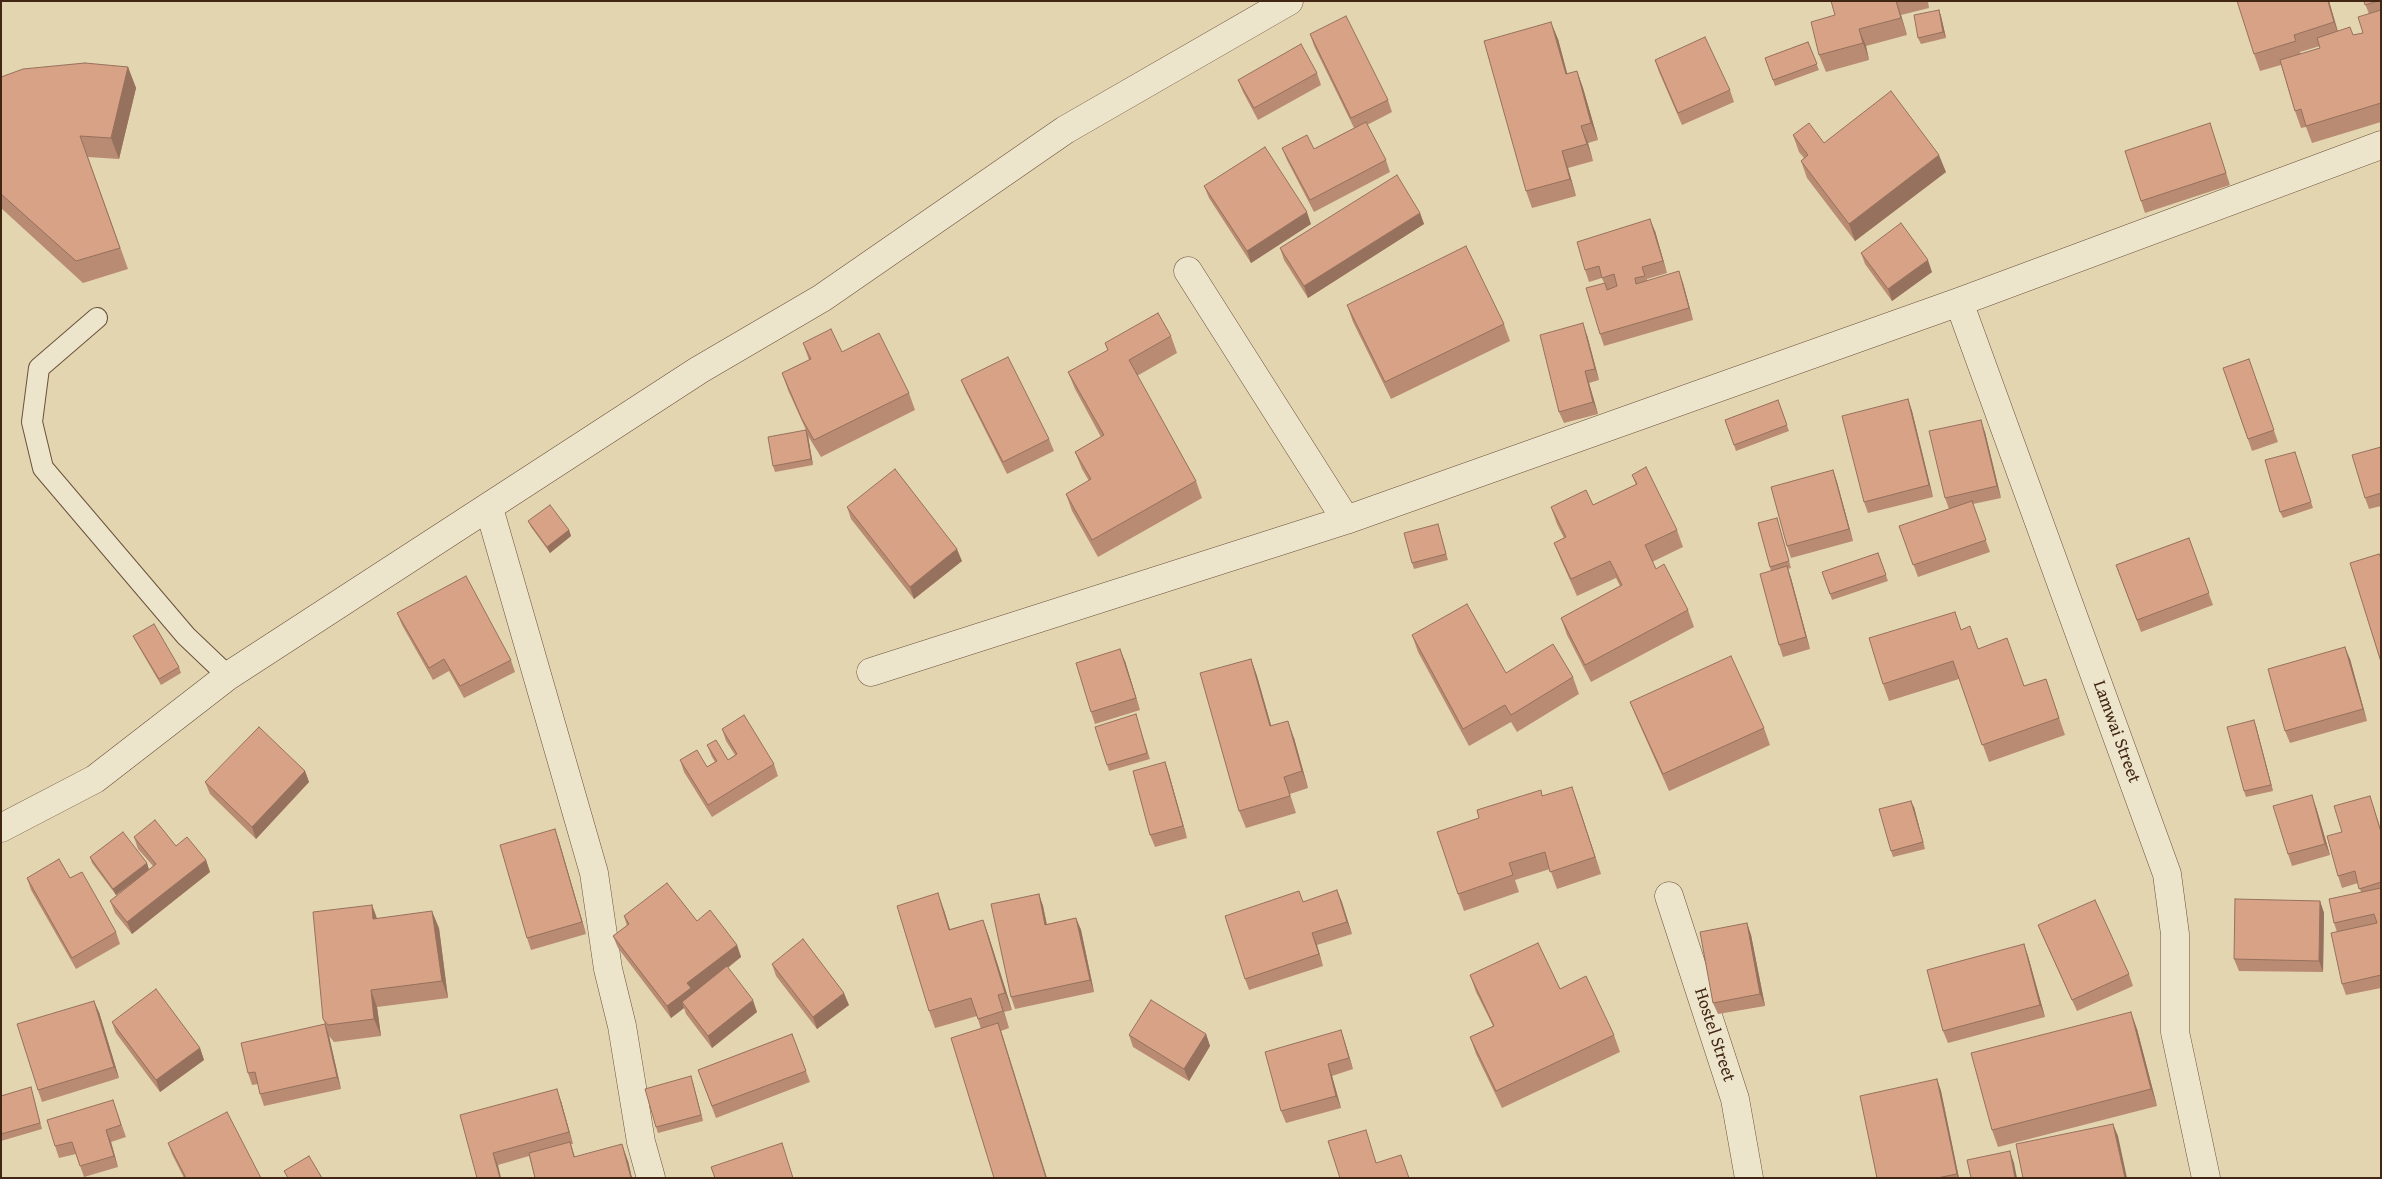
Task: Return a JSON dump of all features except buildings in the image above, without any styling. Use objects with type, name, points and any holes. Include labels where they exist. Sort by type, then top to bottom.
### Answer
[{"type":"street","points":[[1,828],[95,779],[228,676],[699,370],[822,298],[1065,130],[1288,1]]},
{"type":"street","points":[[871,672],[1346,520],[1959,302],[2381,145]]},
{"type":"street","points":[[1188,271],[1346,520]]},
{"type":"street","name":"Lamwai Street","points":[[1959,302],[2167,874],[2175,934],[2175,1032],[2206,1178]]},
{"type":"street","points":[[489,508],[594,873],[608,969],[622,1026],[641,1142],[651,1178]]},
{"type":"street","name":"Hostel Street","points":[[1669,896],[1735,1100],[1749,1178]]},
{"type":"lane","points":[[97,318],[38,368],[32,422],[43,468],[186,636],[228,676]]}]
